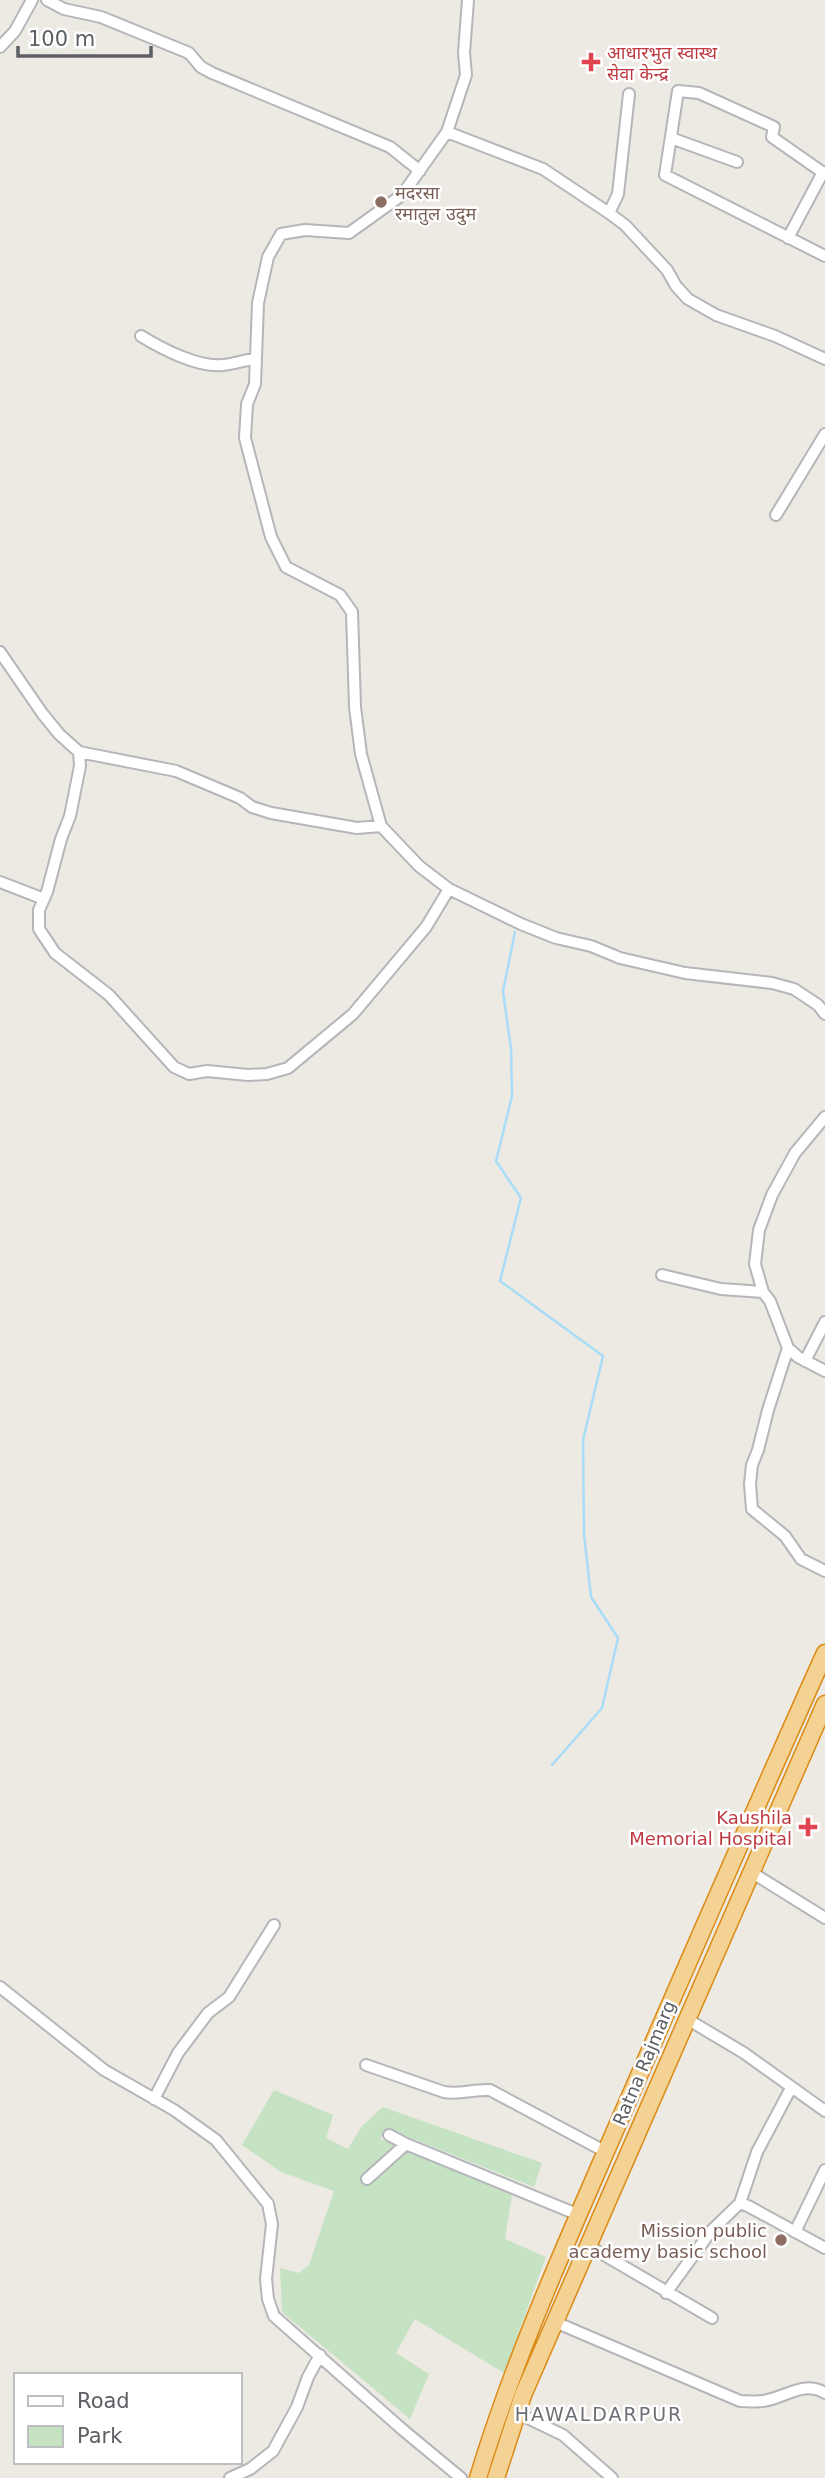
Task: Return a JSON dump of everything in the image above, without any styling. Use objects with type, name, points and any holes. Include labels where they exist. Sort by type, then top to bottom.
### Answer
[{"type":"highway","name":"Ratna Rajmarg","points":[[478,2478],[506,2395],[579,2215],[709,1912],[825,1653]]},
{"type":"highway","name":"Ratna Rajmarg","points":[[496,2478],[517,2413],[587,2245],[825,1704]]},
{"type":"street","points":[[0,47],[15,31],[32,0]]},
{"type":"street","points":[[47,0],[64,9],[101,17],[190,53],[201,67],[212,73],[390,147],[420,171]]},
{"type":"street","points":[[468,0],[464,53],[466,75],[447,131],[402,195],[349,233],[305,230],[281,234],[268,257],[258,303],[255,384],[247,404],[245,438],[271,537],[286,567],[340,595],[352,612],[355,707],[361,754],[381,826],[419,866],[449,889],[521,924],[556,937],[591,946],[620,958],[685,973],[772,983],[794,989],[818,1004],[825,1014]]},
{"type":"street","points":[[788,238],[824,173],[772,137],[774,127],[699,93],[678,91],[665,175],[788,238],[825,256]]},
{"type":"street","points":[[610,214],[618,194],[629,94]]},
{"type":"street","points":[[447,131],[543,169],[610,214],[625,225],[667,270],[688,299],[716,315],[775,336],[825,359]]},
{"type":"street","points":[[671,138],[737,162]]},
{"type":"street","points":[[141,337],[194,361],[222,366],[239,360],[256,359]]},
{"type":"street","points":[[776,515],[825,434]]},
{"type":"street","points":[[0,652],[42,713],[59,734],[79,752],[176,771],[231,794],[252,807],[271,813],[357,828],[381,826]]},
{"type":"street","points":[[79,752],[80,766],[70,816],[38,919],[39,929],[55,953],[109,995],[174,1067],[189,1074],[267,1074],[288,1068],[353,1014],[426,927],[449,889]]},
{"type":"street","points":[[0,882],[44,899]]},
{"type":"street","points":[[825,1117],[795,1153],[772,1195],[759,1230],[755,1264],[788,1348],[825,1371]]},
{"type":"street","points":[[662,1275],[721,1289],[764,1292]]},
{"type":"street","points":[[805,1361],[825,1322]]},
{"type":"street","points":[[788,1348],[752,1465],[752,1509],[785,1536],[801,1559],[825,1570]]},
{"type":"street","points":[[751,1872],[825,1918]]},
{"type":"street","points":[[154,2099],[178,2053],[208,2013],[229,1997],[274,1925]]},
{"type":"street","points":[[0,1987],[104,2070],[174,2110],[216,2140],[268,2204],[272,2224],[266,2279],[268,2300],[274,2316],[461,2478]]},
{"type":"street","points":[[687,2019],[744,2053],[825,2110]]},
{"type":"street","points":[[366,2065],[444,2092],[456,2094],[476,2089],[490,2090],[606,2152]]},
{"type":"street","points":[[666,2293],[711,2231],[740,2203],[757,2152],[791,2088]]},
{"type":"street","points":[[389,2135],[579,2215]]},
{"type":"street","points":[[367,2179],[405,2144]]},
{"type":"street","points":[[795,2232],[825,2170]]},
{"type":"street","points":[[740,2203],[825,2248]]},
{"type":"street","points":[[587,2245],[712,2318]]},
{"type":"street","points":[[555,2322],[740,2401],[764,2401],[801,2388],[821,2390],[825,2393]]},
{"type":"street","points":[[230,2478],[250,2469],[273,2451],[297,2407],[320,2355]]},
{"type":"street","points":[[517,2413],[563,2435],[612,2478]]},
{"type":"green space","points":[[274,2090],[333,2115],[326,2138],[348,2149],[362,2126],[383,2107],[542,2163],[534,2187],[388,2129],[380,2139],[512,2195],[505,2239],[546,2257],[504,2373],[415,2319],[396,2353],[429,2374],[410,2419],[282,2312],[280,2268],[299,2273],[309,2265],[334,2191],[281,2172],[242,2145]]},
{"type":"waterway","points":[[515,932],[503,991],[511,1049],[512,1096],[496,1161],[521,1198],[500,1281],[603,1356],[583,1440],[584,1534],[591,1597],[618,1638],[602,1708],[552,1765]]},
{"type":"place","name":"आधारभुत स्वास्थ सेवा केन्द्र","points":[[591,62]]},
{"type":"place","name":"मदरसा रमातुल उदुम","points":[[381,202]]},
{"type":"place","name":"Kaushila Memorial Hospital","points":[[808,1827]]},
{"type":"place","name":"Mission public academy basic school","points":[[781,2240]]},
{"type":"district","name":"HAWALDARPUR","points":[[599,2414]]}]
